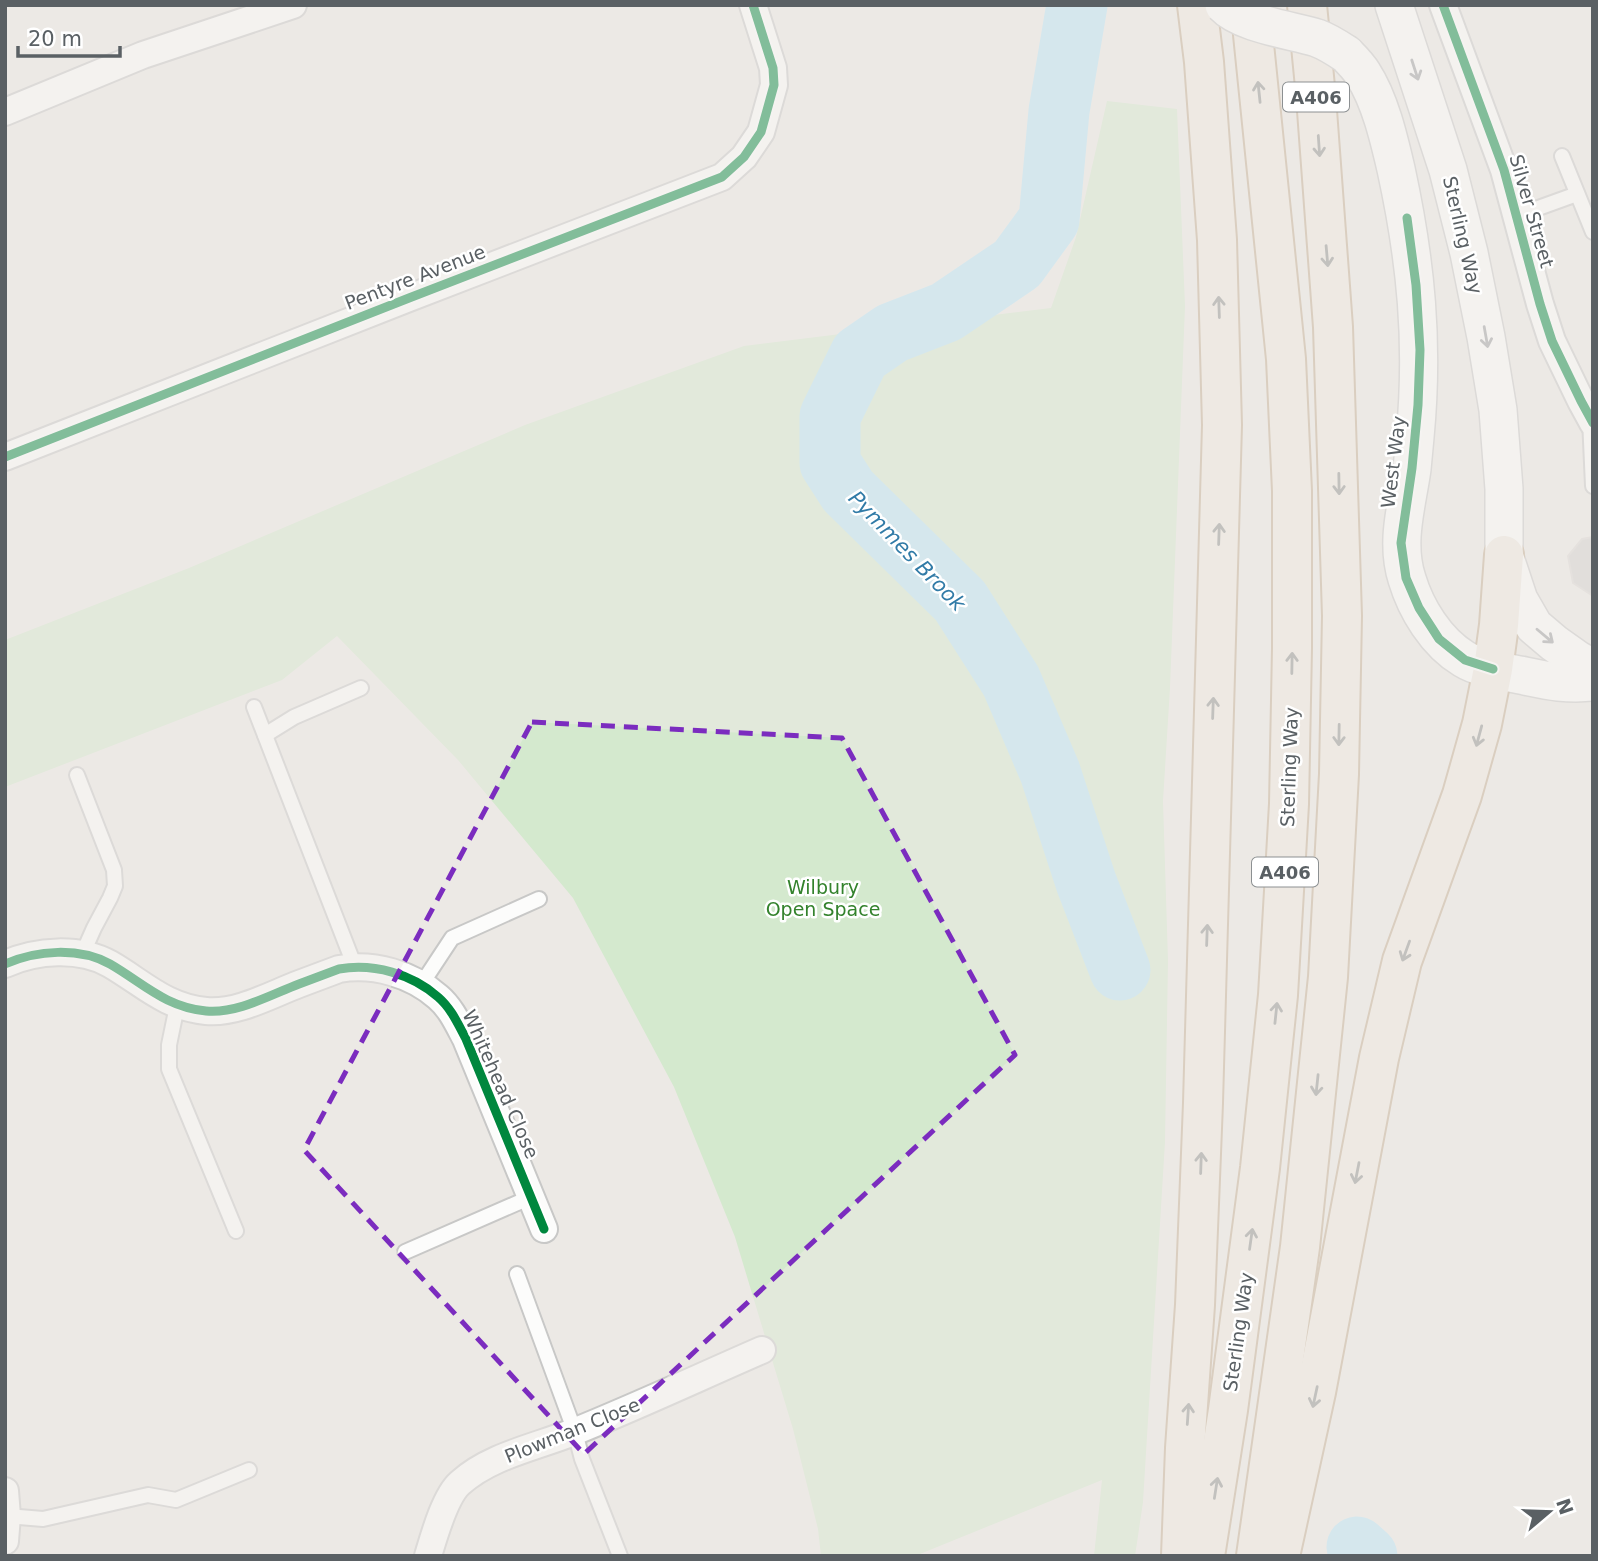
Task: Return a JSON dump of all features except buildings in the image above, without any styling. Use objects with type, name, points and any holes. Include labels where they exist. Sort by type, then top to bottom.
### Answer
[{"type":"highway","points":[[1181,1556],[1203,1103],[1222,425],[1217,240],[1197,5]]},
{"type":"highway","name":"Sterling Way","points":[[1205,1556],[1261,1168],[1278,995],[1289,804],[1292,491],[1286,359],[1250,5]]},
{"type":"highway","name":"A406","points":[[1256,1556],[1300,1247],[1328,976],[1339,774],[1342,616],[1333,327],[1307,5]]},
{"type":"highway","points":[[1280,1556],[1316,1392],[1379,1058],[1396,985],[1402,961],[1462,795],[1482,724],[1499,625],[1504,555]]},
{"type":"street","points":[[5,113],[144,55],[293,5]]},
{"type":"street","name":"Pentyre Avenue","points":[[5,457],[722,177],[744,157],[761,132],[774,85],[773,68],[753,5]]},
{"type":"street","name":"West Way","points":[[1224,5],[1239,16],[1318,38],[1333,45],[1346,54],[1363,74],[1377,104],[1407,218],[1416,285],[1420,351],[1418,405],[1401,543],[1406,578],[1419,608],[1439,639],[1465,660],[1493,669],[1573,685],[1593,682]]},
{"type":"street","name":"Sterling Way","points":[[1394,5],[1448,170],[1469,253],[1498,410],[1504,489],[1504,555]]},
{"type":"street","name":"Silver Street","points":[[1443,5],[1504,170],[1552,341],[1591,421]]},
{"type":"street","points":[[1504,555],[1519,600],[1534,626],[1593,668]]},
{"type":"street","name":"Whitehead Close","points":[[5,964],[42,954],[65,952],[82,955],[108,963],[177,1006],[209,1011],[233,1008],[339,969],[355,967],[382,970],[407,977],[439,998],[451,1012],[466,1039],[544,1228]]},
{"type":"street","name":"Plowman Close","points":[[428,1556],[443,1512],[457,1485],[478,1469],[575,1432],[762,1350]]},
{"type":"lane","points":[[1562,156],[1593,232]]},
{"type":"lane","points":[[1516,216],[1577,194]]},
{"type":"lane","points":[[1591,421],[1593,486]]},
{"type":"lane","points":[[265,735],[361,688]]},
{"type":"lane","points":[[254,707],[355,967]]},
{"type":"lane","points":[[77,775],[114,870],[115,886],[82,955]]},
{"type":"lane","points":[[421,985],[452,938],[539,899]]},
{"type":"lane","points":[[177,1006],[169,1045],[169,1069],[236,1231]]},
{"type":"lane","points":[[405,1252],[531,1197]]},
{"type":"lane","points":[[517,1274],[575,1432],[582,1459],[620,1556]]},
{"type":"lane","points":[[6,1516],[43,1519],[148,1494],[176,1500],[249,1471]]},
{"type":"highlighted area","points":[[532,722],[842,738],[1015,1055],[584,1454],[304,1150]]},
{"type":"green space","name":"Wilbury Open Space","points":[[1107,101],[1177,109],[1185,306],[1163,801],[1168,961],[1165,1142],[1143,1502],[1135,1556],[1094,1556],[1102,1480],[915,1556],[821,1556],[818,1529],[793,1429],[735,1237],[674,1087],[573,898],[458,760],[337,636],[282,680],[5,787],[5,640],[189,568],[525,425],[744,346],[1051,308],[1076,237]]},
{"type":"waterway","name":"Pymmes Brook","points":[[1077,5],[1059,111],[1049,220],[1017,264],[946,312],[892,333],[860,355],[830,416],[830,463],[848,491],[960,601],[1011,681],[1050,772],[1086,882],[1120,970]]},
{"type":"waterway","name":"Pymmes Brook","points":[[1357,1547],[1367,1556]]},
{"type":"cycle path","points":[[5,457],[722,177],[744,157],[761,132],[774,85],[773,68],[753,5]]},
{"type":"cycle path","points":[[1443,5],[1504,170],[1552,341],[1593,423]]},
{"type":"cycle path","points":[[1407,218],[1416,285],[1420,350],[1412,468],[1401,543],[1406,578],[1419,608],[1439,639],[1465,660],[1493,669]]},
{"type":"cycle path","points":[[5,964],[44,953],[85,955],[110,964],[178,1005],[206,1011],[241,1007],[339,969],[379,969],[404,976],[428,989],[443,1001],[454,1016],[466,1039],[544,1229]]}]
